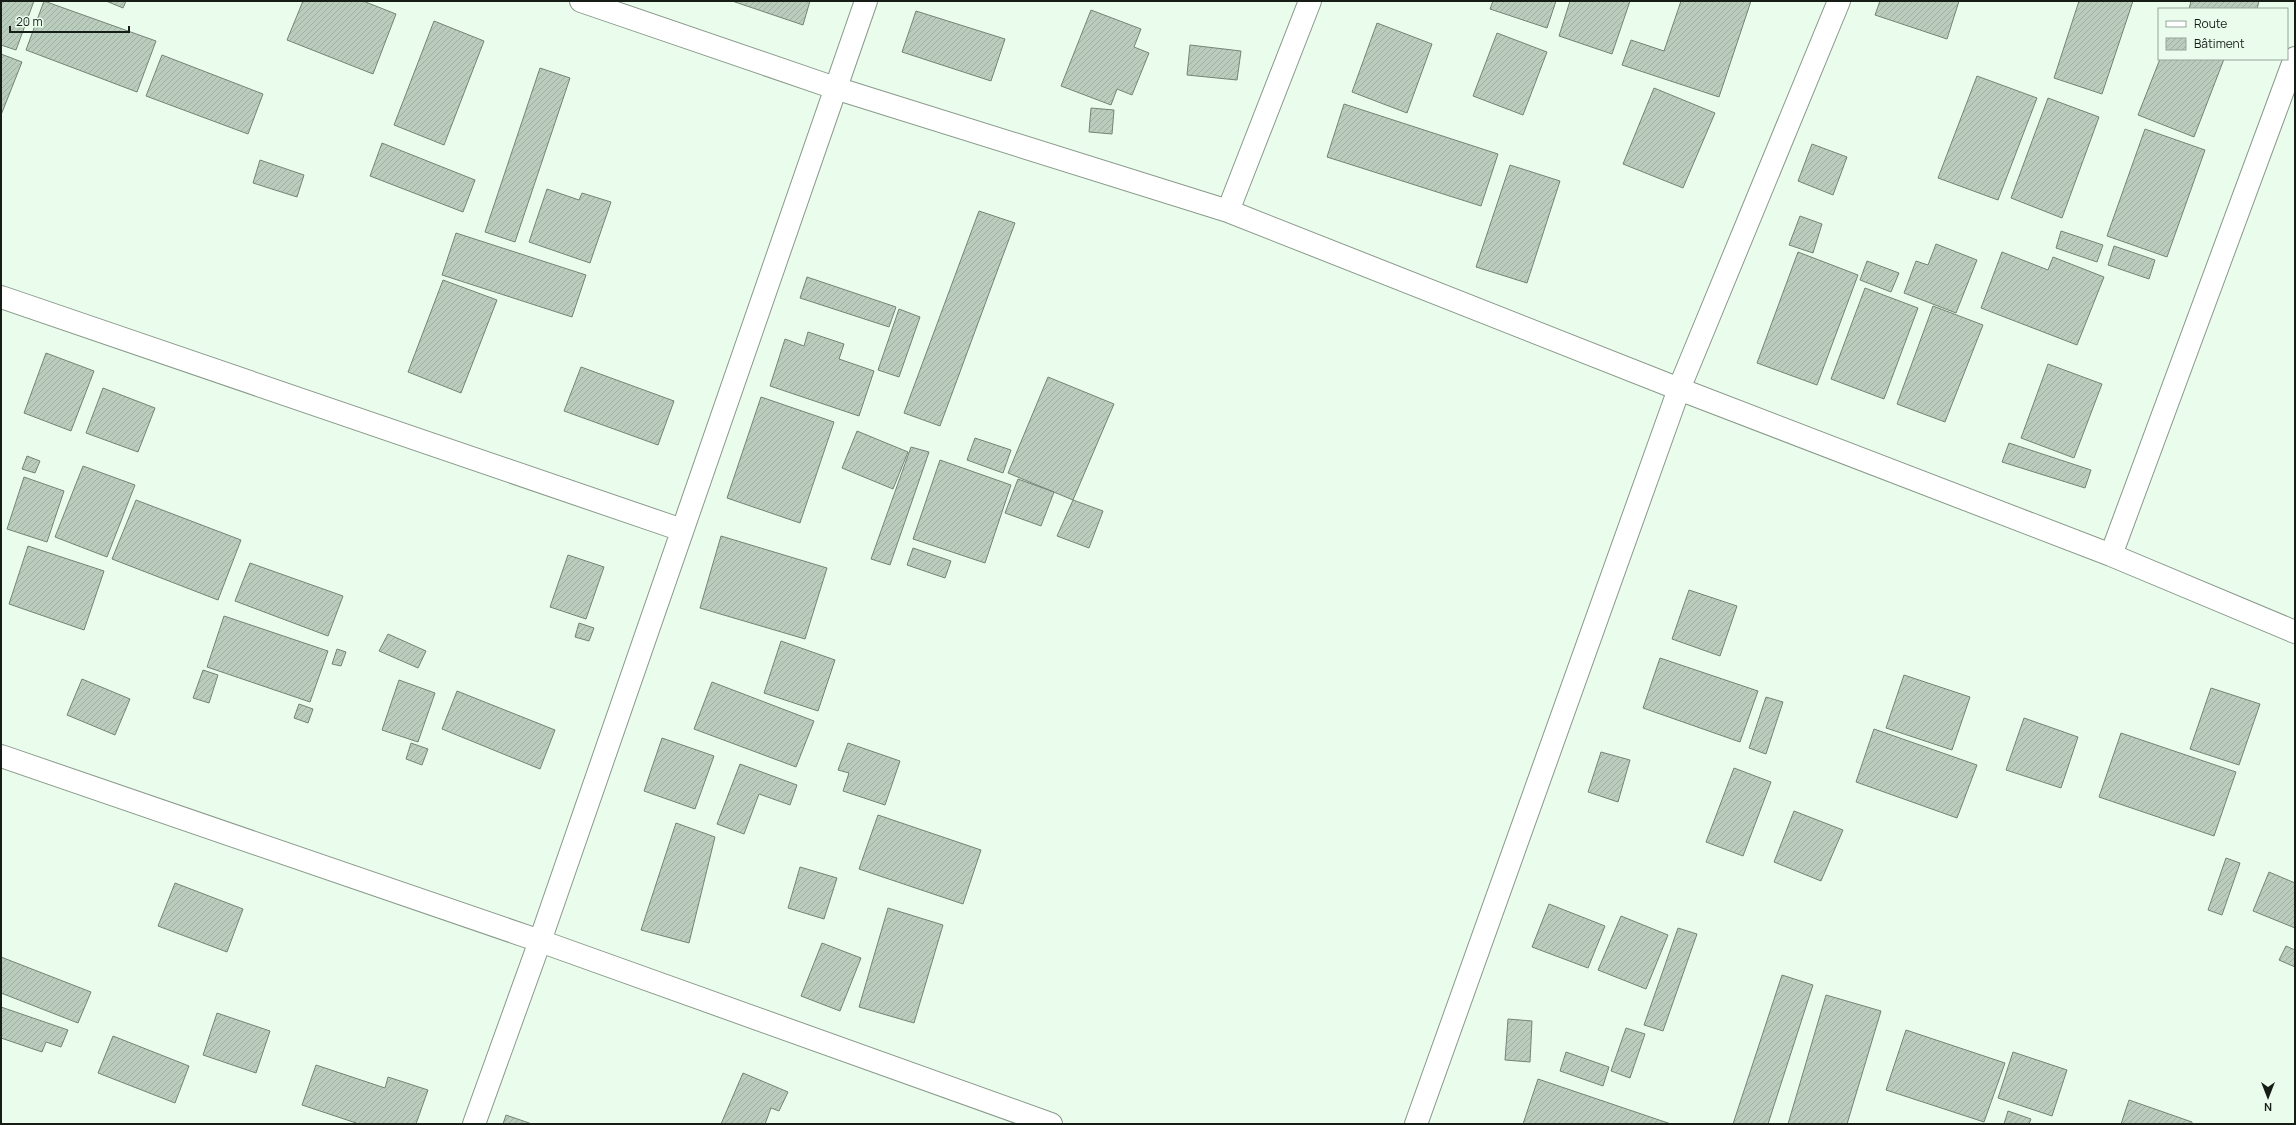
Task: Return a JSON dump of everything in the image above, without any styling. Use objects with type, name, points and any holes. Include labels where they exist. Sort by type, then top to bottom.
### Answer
[{"type":"street","points":[[581,1],[835,88],[1228,211],[1679,389],[2111,556],[2295,632]]},
{"type":"street","points":[[474,1124],[540,941],[866,1]]},
{"type":"street","points":[[1228,211],[1310,1]]},
{"type":"street","points":[[1416,1124],[1679,389],[1839,1]]},
{"type":"street","points":[[2111,556],[2295,58]]},
{"type":"street","points":[[1,297],[682,530]]},
{"type":"street","points":[[1,756],[540,941],[1051,1124]]},
{"type":"building","points":[[1,1],[34,1],[16,50],[1,45]]},
{"type":"building","points":[[44,1],[156,41],[137,92],[26,50]]},
{"type":"building","points":[[106,1],[126,1],[123,8]]},
{"type":"building","points":[[303,1],[363,1],[396,14],[373,74],[287,40]]},
{"type":"building","points":[[732,1],[810,1],[803,25]]},
{"type":"building","points":[[1493,1],[1556,1],[1547,28],[1490,9]]},
{"type":"building","points":[[1570,1],[1630,1],[1612,54],[1559,36]]},
{"type":"building","points":[[1681,1],[1751,1],[1719,97],[1622,65],[1631,40],[1664,51]]},
{"type":"building","points":[[1880,1],[1959,1],[1947,39],[1875,15]]},
{"type":"building","points":[[2079,1],[2133,1],[2102,94],[2054,78]]},
{"type":"building","points":[[2191,1],[2259,1],[2257,8],[2189,8]]},
{"type":"building","points":[[1091,10],[1141,29],[1134,47],[1149,53],[1132,95],[1117,89],[1111,105],[1061,86]]},
{"type":"building","points":[[916,11],[1005,39],[991,81],[902,52]]},
{"type":"building","points":[[434,21],[484,41],[444,145],[394,125]]},
{"type":"building","points":[[1377,23],[1432,44],[1407,113],[1352,92]]},
{"type":"building","points":[[1497,33],[1547,52],[1523,115],[1473,96]]},
{"type":"building","points":[[1190,45],[1241,51],[1237,80],[1187,75]]},
{"type":"building","points":[[1,54],[22,62],[1,115]]},
{"type":"building","points":[[162,55],[263,94],[248,134],[146,96]]},
{"type":"building","points":[[2160,60],[2224,60],[2194,137],[2138,115]]},
{"type":"building","points":[[540,68],[570,78],[515,242],[485,232]]},
{"type":"building","points":[[1977,76],[2037,98],[1998,200],[1938,178]]},
{"type":"building","points":[[1654,88],[1715,113],[1683,188],[1623,164]]},
{"type":"building","points":[[2048,98],[2099,117],[2062,218],[2011,198]]},
{"type":"building","points":[[1344,104],[1498,154],[1481,206],[1327,157]]},
{"type":"building","points":[[1091,108],[1114,110],[1112,134],[1089,132]]},
{"type":"building","points":[[2145,129],[2205,150],[2167,257],[2107,236]]},
{"type":"building","points":[[382,143],[475,180],[463,212],[370,176]]},
{"type":"building","points":[[1812,144],[1847,157],[1833,195],[1798,181]]},
{"type":"building","points":[[260,160],[304,175],[297,197],[253,183]]},
{"type":"building","points":[[1510,165],[1560,181],[1527,283],[1476,267]]},
{"type":"building","points":[[547,189],[579,200],[582,193],[611,202],[590,263],[529,242]]},
{"type":"building","points":[[979,211],[1015,223],[940,426],[904,413]]},
{"type":"building","points":[[1800,216],[1822,224],[1813,253],[1789,245]]},
{"type":"building","points":[[2061,231],[2103,245],[2097,262],[2056,248]]},
{"type":"building","points":[[456,233],[586,275],[572,317],[442,275]]},
{"type":"building","points":[[1936,244],[1977,260],[1956,313],[1904,293],[1916,261],[1928,265]]},
{"type":"building","points":[[2114,246],[2155,260],[2149,279],[2108,265]]},
{"type":"building","points":[[1798,252],[1858,275],[1817,385],[1757,363]]},
{"type":"building","points":[[2002,252],[2048,270],[2053,257],[2104,277],[2077,345],[1981,308]]},
{"type":"building","points":[[1867,261],[1899,273],[1891,292],[1860,280]]},
{"type":"building","points":[[807,277],[896,307],[889,327],[800,298]]},
{"type":"building","points":[[443,280],[497,300],[461,393],[408,372]]},
{"type":"building","points":[[1865,288],[1918,308],[1884,399],[1831,379]]},
{"type":"building","points":[[1933,306],[1983,325],[1945,422],[1897,404]]},
{"type":"building","points":[[899,309],[920,317],[899,377],[878,370]]},
{"type":"building","points":[[808,332],[844,344],[839,359],[874,371],[859,416],[770,386],[785,339],[804,346]]},
{"type":"building","points":[[46,353],[94,371],[71,431],[24,413]]},
{"type":"building","points":[[2048,364],[2102,384],[2074,458],[2021,438]]},
{"type":"building","points":[[581,367],[674,401],[658,445],[564,411]]},
{"type":"building","points":[[1048,377],[1114,404],[1073,500],[1008,473]]},
{"type":"building","points":[[103,388],[155,408],[138,452],[86,433]]},
{"type":"building","points":[[761,397],[834,422],[800,523],[727,498]]},
{"type":"building","points":[[857,431],[908,452],[893,489],[842,468]]},
{"type":"building","points":[[975,438],[1011,450],[1003,473],[967,460]]},
{"type":"building","points":[[2009,443],[2091,470],[2085,488],[2002,462]]},
{"type":"building","points":[[911,447],[929,452],[890,565],[871,559]]},
{"type":"building","points":[[27,456],[40,461],[35,473],[22,469]]},
{"type":"building","points":[[940,460],[1011,485],[985,563],[913,539]]},
{"type":"building","points":[[83,466],[135,485],[107,557],[55,537]]},
{"type":"building","points":[[24,477],[64,491],[47,542],[7,529]]},
{"type":"building","points":[[1018,479],[1054,492],[1041,526],[1005,513]]},
{"type":"building","points":[[136,500],[241,540],[218,600],[112,559]]},
{"type":"building","points":[[1073,500],[1103,511],[1089,548],[1057,536]]},
{"type":"building","points":[[721,536],[827,568],[805,639],[700,608]]},
{"type":"building","points":[[28,546],[104,571],[84,630],[9,604]]},
{"type":"building","points":[[913,548],[951,561],[945,578],[907,565]]},
{"type":"building","points":[[568,555],[604,567],[586,619],[550,607]]},
{"type":"building","points":[[250,563],[343,596],[328,636],[235,601]]},
{"type":"building","points":[[1689,590],[1737,606],[1720,656],[1672,639]]},
{"type":"building","points":[[224,616],[328,651],[310,702],[207,667]]},
{"type":"building","points":[[579,623],[594,628],[589,641],[575,637]]},
{"type":"building","points":[[388,634],[426,651],[418,668],[379,651]]},
{"type":"building","points":[[781,641],[835,660],[818,711],[764,693]]},
{"type":"building","points":[[337,649],[346,652],[341,666],[332,664]]},
{"type":"building","points":[[1660,658],[1758,691],[1740,742],[1643,708]]},
{"type":"building","points":[[203,670],[218,675],[209,703],[193,698]]},
{"type":"building","points":[[1904,675],[1970,697],[1952,750],[1886,728]]},
{"type":"building","points":[[82,679],[130,699],[115,735],[67,715]]},
{"type":"building","points":[[399,680],[435,693],[418,742],[382,730]]},
{"type":"building","points":[[712,682],[814,721],[796,767],[694,729]]},
{"type":"building","points":[[2211,688],[2260,704],[2239,765],[2190,749]]},
{"type":"building","points":[[457,691],[555,730],[540,769],[442,729]]},
{"type":"building","points":[[1766,697],[1783,702],[1766,754],[1749,748]]},
{"type":"building","points":[[299,704],[313,709],[308,723],[294,718]]},
{"type":"building","points":[[2024,718],[2078,737],[2061,788],[2006,770]]},
{"type":"building","points":[[1874,729],[1977,765],[1957,818],[1856,782]]},
{"type":"building","points":[[2121,733],[2236,772],[2214,836],[2099,797]]},
{"type":"building","points":[[662,738],[714,756],[695,809],[644,791]]},
{"type":"building","points":[[411,743],[428,749],[422,765],[406,759]]},
{"type":"building","points":[[848,743],[900,761],[885,805],[843,791],[849,773],[838,770]]},
{"type":"building","points":[[1601,752],[1630,760],[1618,802],[1588,792]]},
{"type":"building","points":[[740,764],[797,785],[790,805],[759,794],[744,834],[717,824]]},
{"type":"building","points":[[1734,768],[1771,782],[1743,856],[1706,842]]},
{"type":"building","points":[[1794,811],[1843,830],[1821,881],[1774,862]]},
{"type":"building","points":[[878,815],[981,850],[963,904],[859,869]]},
{"type":"building","points":[[676,823],[715,837],[689,943],[641,930]]},
{"type":"building","points":[[2226,858],[2240,863],[2222,915],[2208,910]]},
{"type":"building","points":[[800,867],[837,878],[824,919],[788,908]]},
{"type":"building","points":[[2269,872],[2295,883],[2295,928],[2253,911]]},
{"type":"building","points":[[175,883],[243,909],[227,952],[158,926]]},
{"type":"building","points":[[1549,904],[1605,926],[1588,968],[1532,947]]},
{"type":"building","points":[[888,908],[943,925],[914,1023],[859,1007]]},
{"type":"building","points":[[1621,916],[1668,935],[1646,989],[1598,970]]},
{"type":"building","points":[[1678,928],[1697,934],[1663,1031],[1644,1025]]},
{"type":"building","points":[[822,943],[861,958],[840,1011],[801,996]]},
{"type":"building","points":[[2286,946],[2295,950],[2295,967],[2279,960]]},
{"type":"building","points":[[1,957],[91,992],[78,1023],[1,993]]},
{"type":"building","points":[[1782,975],[1813,985],[1768,1124],[1733,1124]]},
{"type":"building","points":[[1826,995],[1881,1011],[1847,1124],[1788,1124]]},
{"type":"building","points":[[1,1007],[68,1030],[61,1047],[46,1042],[42,1052],[1,1038]]},
{"type":"building","points":[[217,1013],[270,1031],[256,1073],[203,1055]]},
{"type":"building","points":[[1508,1019],[1532,1021],[1530,1062],[1505,1060]]},
{"type":"building","points":[[1626,1028],[1645,1034],[1630,1078],[1611,1071]]},
{"type":"building","points":[[1906,1030],[2005,1063],[1984,1122],[1886,1090]]},
{"type":"building","points":[[113,1036],[189,1066],[175,1103],[98,1073]]},
{"type":"building","points":[[1566,1052],[1609,1067],[1603,1086],[1560,1071]]},
{"type":"building","points":[[2013,1052],[2067,1070],[2052,1116],[1998,1098]]},
{"type":"building","points":[[316,1065],[385,1088],[388,1077],[428,1090],[416,1124],[359,1124],[302,1105]]},
{"type":"building","points":[[743,1073],[788,1092],[779,1111],[771,1108],[765,1124],[721,1124]]},
{"type":"building","points":[[1538,1079],[1671,1124],[1523,1124]]},
{"type":"building","points":[[2129,1100],[2192,1122],[2192,1124],[2121,1124]]},
{"type":"building","points":[[2008,1111],[2031,1119],[2029,1124],[2004,1124]]},
{"type":"building","points":[[506,1115],[532,1124],[503,1124]]}]
